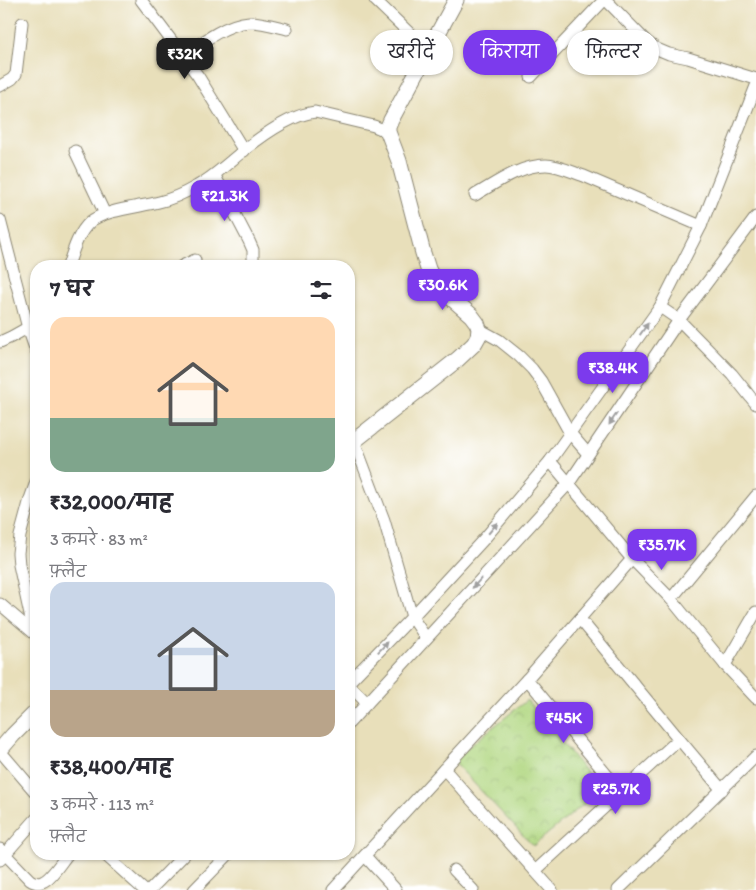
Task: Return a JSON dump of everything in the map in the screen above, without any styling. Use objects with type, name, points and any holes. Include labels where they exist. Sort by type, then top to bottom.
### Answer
[{"type":"street","points":[[141,0],[198,76],[244,151]]},
{"type":"street","points":[[375,0],[406,30]]},
{"type":"street","points":[[440,30],[456,0]]},
{"type":"street","points":[[531,77],[605,0],[652,45],[669,54],[688,58],[756,80]]},
{"type":"street","points":[[183,56],[219,32],[247,22],[287,29]]},
{"type":"street","points":[[0,86],[12,79],[16,74],[22,23]]},
{"type":"street","points":[[355,440],[458,359],[474,344],[478,337],[479,329],[471,315],[441,289],[430,274],[399,161],[388,132],[391,120],[416,75]]},
{"type":"street","points":[[355,678],[484,539],[550,461],[660,307],[701,226],[756,86]]},
{"type":"street","points":[[70,260],[79,236],[90,222],[105,214],[160,202],[198,186],[215,176],[244,151],[293,118],[315,112],[374,126],[388,132]]},
{"type":"street","points":[[75,151],[105,214]]},
{"type":"street","points":[[475,195],[519,171],[547,165],[566,169],[584,176],[701,226]]},
{"type":"street","points":[[215,176],[249,241],[253,250],[253,260]]},
{"type":"street","points":[[355,716],[569,482],[679,320],[756,216]]},
{"type":"street","points":[[0,220],[30,319]]},
{"type":"street","points":[[660,307],[679,320],[732,374],[756,404]]},
{"type":"street","points":[[0,342],[30,327]]},
{"type":"street","points":[[479,329],[499,340],[532,369],[541,381],[570,434],[588,454]]},
{"type":"street","points":[[355,452],[384,520],[412,617],[426,638]]},
{"type":"street","points":[[550,461],[632,559],[671,599],[725,665],[756,698]]},
{"type":"street","points":[[671,599],[756,496]]},
{"type":"street","points":[[30,499],[20,536],[18,553],[30,612]]},
{"type":"street","points":[[340,888],[365,856],[527,679],[632,559]]},
{"type":"street","points":[[0,604],[30,630]]},
{"type":"street","points":[[725,665],[756,612]]},
{"type":"street","points":[[580,619],[722,790]]},
{"type":"street","points":[[527,679],[621,792]]},
{"type":"street","points":[[355,690],[367,703]]},
{"type":"street","points":[[30,718],[0,750],[30,786]]},
{"type":"street","points":[[534,871],[679,739]]},
{"type":"street","points":[[618,890],[756,756]]},
{"type":"street","points":[[444,769],[552,890]]},
{"type":"street","points":[[30,825],[2,854],[35,883],[41,883],[49,877],[63,860]]},
{"type":"street","points":[[365,856],[396,890]]},
{"type":"street","points":[[111,860],[144,890]]},
{"type":"street","points":[[150,890],[179,860]]},
{"type":"street","points":[[194,890],[220,860]]},
{"type":"street","points":[[454,870],[473,890]]},
{"type":"green space","points":[[527,700],[601,790],[533,846],[452,760]]}]
